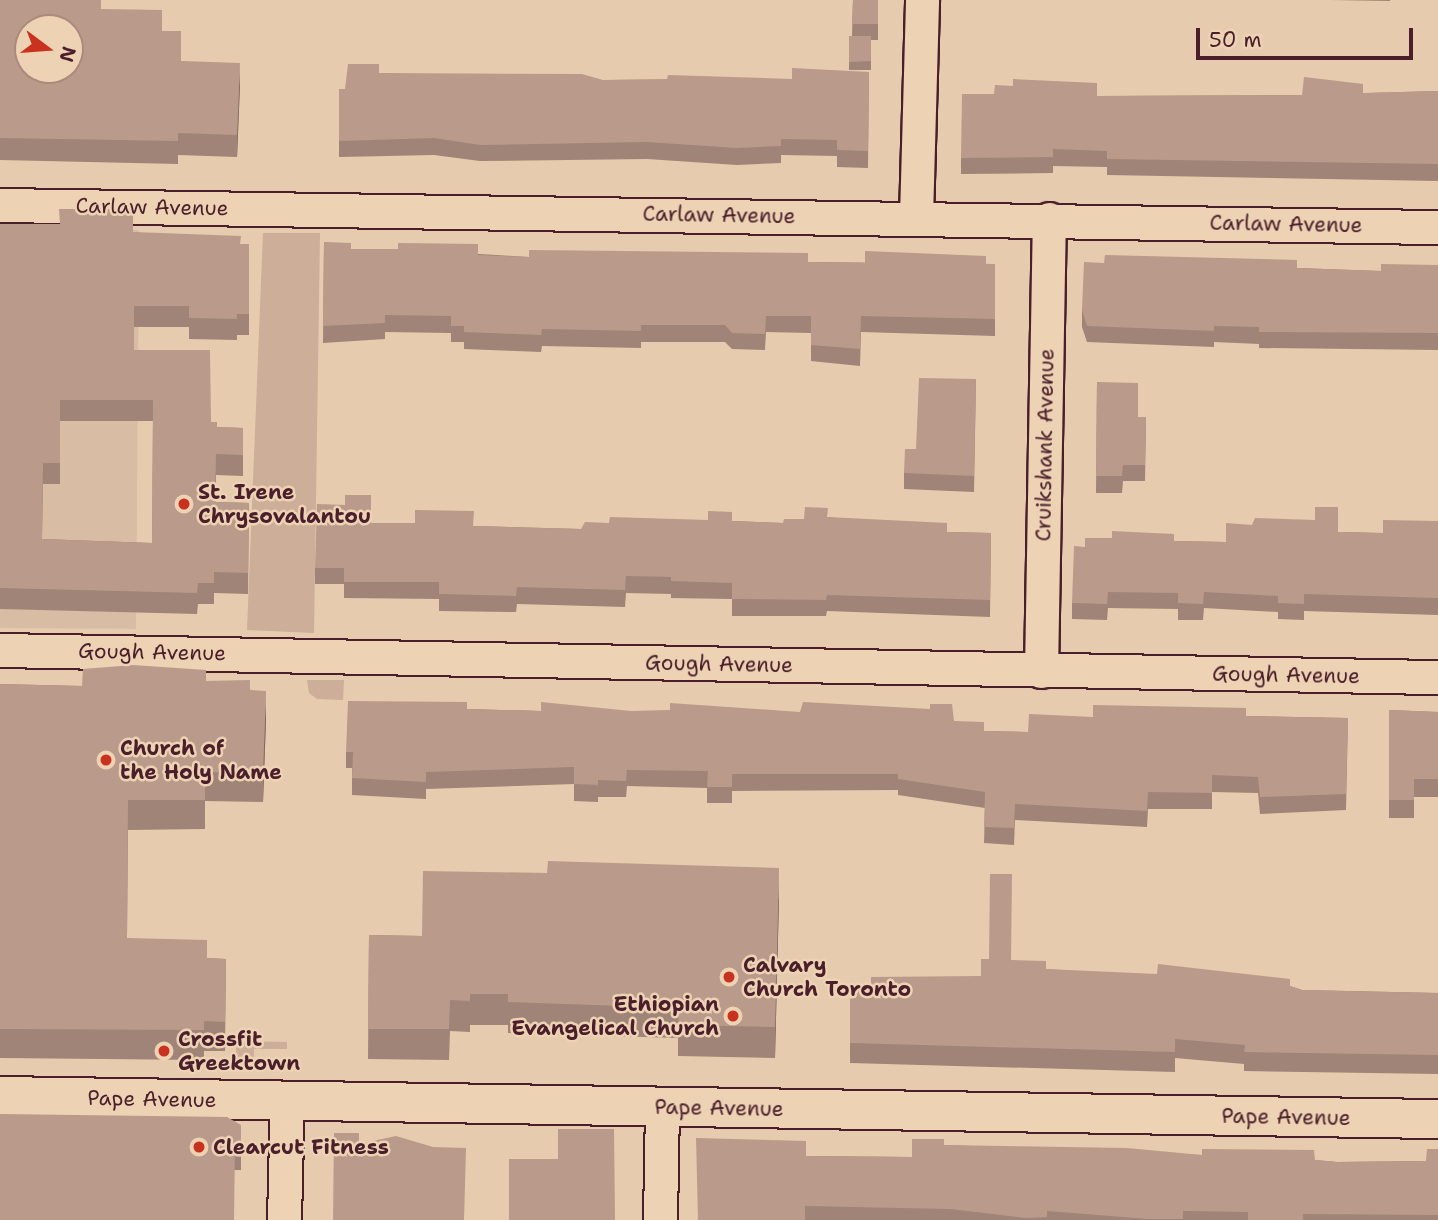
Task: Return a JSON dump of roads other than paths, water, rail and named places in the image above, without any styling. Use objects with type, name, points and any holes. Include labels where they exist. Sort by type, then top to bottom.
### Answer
[{"type":"main road","name":"Pape Avenue","points":[[0,1096],[1438,1119]]},
{"type":"street","points":[[916,217],[922,0]]},
{"type":"street","name":"Carlaw Avenue","points":[[0,205],[1438,227]]},
{"type":"street","name":"Cruikshank Avenue","points":[[1041,671],[1049,219]]},
{"type":"street","name":"Gough Avenue","points":[[0,650],[1438,677]]},
{"type":"street","points":[[284,1220],[287,1101]]},
{"type":"street","points":[[660,1220],[662,1107]]},
{"type":"place","name":"St. Irene Chrysovalantou","points":[[184,504]]},
{"type":"place","name":"Church of the Holy Name","points":[[106,760]]},
{"type":"place","name":"Calvary Church Toronto","points":[[729,977]]},
{"type":"place","name":"Ethiopian Evangelical Church","points":[[733,1016]]},
{"type":"place","name":"Crossfit Greektown","points":[[164,1051]]},
{"type":"place","name":"Clearcut Fitness","points":[[199,1147]]}]
